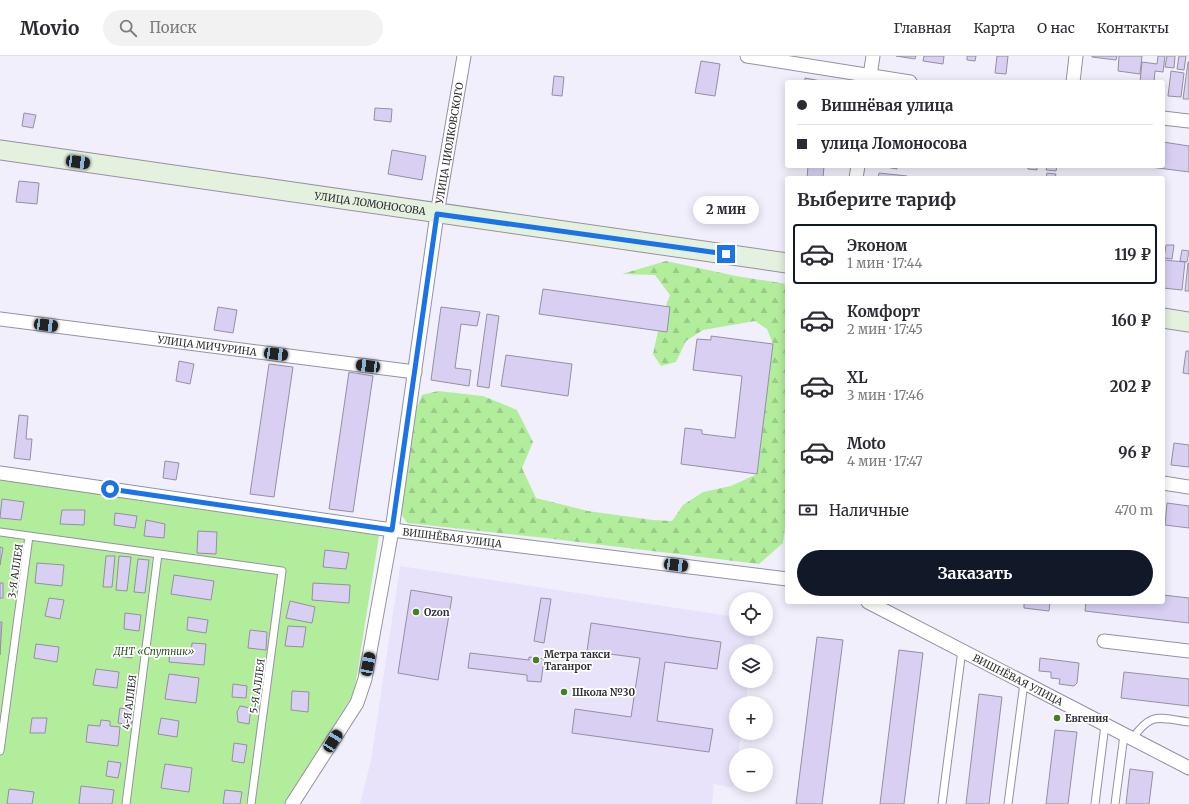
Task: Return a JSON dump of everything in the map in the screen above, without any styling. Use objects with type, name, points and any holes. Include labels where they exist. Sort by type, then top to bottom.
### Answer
[{"type":"street","name":"УЛИЦА ЦИОЛКОВСКОГО","points":[[292,804],[357,702],[365,679],[392,530],[437,214],[464,56]]},
{"type":"street","points":[[747,56],[869,79],[883,80]]},
{"type":"street","points":[[869,79],[872,56]]},
{"type":"street","points":[[1073,80],[1076,56]]},
{"type":"street","points":[[1165,118],[1189,121]]},
{"type":"street","name":"УЛИЦА ЛОМОНОСОВА","points":[[0,150],[437,214],[785,263]]},
{"type":"street","points":[[1165,318],[1189,322]]},
{"type":"street","name":"УЛИЦА МИЧУРИНА","points":[[0,319],[414,372]]},
{"type":"street","name":"ВИШНЁВАЯ УЛИЦА","points":[[0,473],[392,530],[785,579]]},
{"type":"street","points":[[1165,483],[1189,487]]},
{"type":"street","name":"ВИШНЁВАЯ УЛИЦА","points":[[872,604],[1189,768]]},
{"type":"street","points":[[1104,641],[1189,651]]},
{"type":"lane","points":[[0,532],[158,554]]},
{"type":"lane","name":"3-Я АЛЛЕЯ","points":[[0,751],[29,536]]},
{"type":"lane","name":"5-Я АЛЛЕЯ","points":[[158,554],[282,572],[251,804]]},
{"type":"lane","name":"4-Я АЛЛЕЯ","points":[[126,804],[158,554]]},
{"type":"lane","points":[[942,804],[962,650]]},
{"type":"lane","points":[[1008,804],[1024,683]]},
{"type":"lane","points":[[1115,804],[1128,737],[1148,721],[1158,718],[1189,722]]},
{"type":"lane","points":[[1095,804],[1105,725]]},
{"type":"shaded area","name":"Школа №30","points":[[400,566],[729,616],[729,636],[755,636],[754,644],[729,644],[729,688],[748,688],[746,696],[729,696],[729,740],[740,740],[739,748],[729,748],[729,787],[714,784],[712,804],[360,804],[371,760]]},
{"type":"green space","points":[[666,261],[736,276],[785,284],[785,527],[783,543],[759,564],[407,523],[396,506],[406,432],[422,395],[438,391],[483,396],[517,410],[533,442],[522,468],[536,498],[588,511],[653,520],[672,521],[683,505],[703,492],[731,486],[757,474],[773,344],[767,329],[755,321],[703,330],[686,341],[676,362],[661,366],[653,354],[660,322],[670,295],[655,275],[622,274]]},
{"type":"green space","name":"ДНТ «Спутник»","points":[[0,475],[380,530],[354,693],[286,804],[0,804]]},
{"type":"building","points":[[896,56],[916,56],[915,59]]},
{"type":"building","points":[[924,56],[944,56],[943,64],[923,61]]},
{"type":"building","points":[[967,56],[976,56],[975,61],[967,60]]},
{"type":"building","points":[[997,56],[1008,56],[1006,74],[995,73]]},
{"type":"building","points":[[1092,56],[1117,56],[1116,60]]},
{"type":"building","points":[[1119,56],[1142,56],[1140,74],[1118,71]]},
{"type":"building","points":[[1158,56],[1165,56],[1163,72],[1155,71],[1154,80],[1140,80],[1142,62],[1157,64]]},
{"type":"building","points":[[1167,56],[1175,56],[1174,68],[1165,67]]},
{"type":"building","points":[[1179,56],[1186,56],[1184,70],[1177,69]]},
{"type":"building","points":[[701,61],[720,64],[715,96],[695,93]]},
{"type":"building","points":[[1188,62],[1189,99],[1183,99]]},
{"type":"building","points":[[1171,71],[1184,73],[1181,97],[1168,96]]},
{"type":"building","points":[[554,76],[564,77],[562,96],[552,95]]},
{"type":"building","points":[[805,78],[816,80],[805,80]]},
{"type":"building","points":[[375,108],[392,109],[391,122],[374,120]]},
{"type":"building","points":[[24,113],[36,115],[33,128],[22,126]]},
{"type":"building","points":[[1165,142],[1189,146],[1189,172],[1158,168],[1165,168]]},
{"type":"building","points":[[392,150],[426,156],[422,180],[388,174]]},
{"type":"building","points":[[808,168],[824,168],[823,176],[807,176]]},
{"type":"building","points":[[1037,168],[1037,170],[1028,169]]},
{"type":"building","points":[[1046,168],[1057,168],[1056,171],[1046,170]]},
{"type":"building","points":[[879,173],[907,176],[878,176]]},
{"type":"building","points":[[1047,173],[1056,174],[1056,176],[1046,176]]},
{"type":"building","points":[[19,181],[39,183],[37,204],[16,202]]},
{"type":"building","points":[[1166,245],[1174,245],[1172,259],[1165,258]]},
{"type":"building","points":[[1182,250],[1189,251],[1187,262],[1180,261]]},
{"type":"building","points":[[1165,260],[1185,262],[1182,290],[1165,288]]},
{"type":"building","points":[[1188,263],[1189,291],[1185,291]]},
{"type":"building","points":[[543,289],[670,307],[667,332],[539,314]]},
{"type":"building","points":[[218,307],[237,310],[233,333],[214,330]]},
{"type":"building","points":[[441,307],[480,312],[477,326],[461,324],[455,368],[471,370],[469,386],[431,380]]},
{"type":"building","points":[[487,314],[499,316],[489,388],[477,386]]},
{"type":"building","points":[[711,336],[773,344],[757,474],[681,464],[685,428],[702,430],[702,434],[735,438],[742,376],[693,370],[697,339],[711,340]]},
{"type":"building","points":[[1186,351],[1189,351],[1189,374],[1183,373]]},
{"type":"building","points":[[506,355],[572,364],[568,396],[501,386]]},
{"type":"building","points":[[179,361],[194,364],[190,384],[176,381]]},
{"type":"building","points":[[269,364],[293,367],[274,497],[250,494]]},
{"type":"building","points":[[349,372],[373,376],[353,512],[329,509]]},
{"type":"building","points":[[19,415],[28,416],[26,439],[32,439],[30,460],[14,458]]},
{"type":"building","points":[[1174,443],[1189,445],[1189,467],[1171,465]]},
{"type":"building","points":[[165,461],[179,463],[176,480],[163,478]]},
{"type":"building","points":[[2,499],[24,502],[21,520],[0,518]]},
{"type":"building","points":[[1167,503],[1189,506],[1189,528],[1165,525]]},
{"type":"building","points":[[62,510],[85,510],[84,525],[60,524]]},
{"type":"building","points":[[115,513],[137,516],[135,528],[114,525]]},
{"type":"building","points":[[146,520],[165,524],[164,538],[144,536]]},
{"type":"building","points":[[198,531],[217,532],[216,554],[197,553]]},
{"type":"building","points":[[0,547],[3,548],[0,565]]},
{"type":"building","points":[[325,550],[349,553],[346,569],[323,567]]},
{"type":"building","points":[[106,556],[115,556],[112,587],[103,587]]},
{"type":"building","points":[[119,556],[131,557],[127,591],[116,590]]},
{"type":"building","points":[[138,559],[149,560],[145,593],[134,592]]},
{"type":"building","points":[[37,563],[64,565],[62,586],[35,583]]},
{"type":"building","points":[[174,575],[214,581],[211,600],[171,594]]},
{"type":"building","points":[[0,583],[3,583],[3,598],[0,598]]},
{"type":"building","points":[[313,583],[350,585],[349,603],[312,600]]},
{"type":"building","points":[[411,590],[452,597],[438,680],[398,673]]},
{"type":"building","points":[[1165,595],[1189,598],[1189,623],[1085,611],[1086,604],[1165,604]]},
{"type":"building","points":[[49,598],[64,600],[60,619],[45,616]]},
{"type":"building","points":[[541,598],[551,599],[544,643],[534,641]]},
{"type":"building","points":[[290,601],[315,607],[312,623],[286,618]]},
{"type":"building","points":[[1024,604],[1050,604],[1049,611],[1024,608]]},
{"type":"building","points":[[125,613],[141,615],[139,631],[124,629]]},
{"type":"building","points":[[188,617],[208,620],[206,633],[187,630]]},
{"type":"building","points":[[0,622],[2,622],[0,655]]},
{"type":"building","points":[[591,623],[721,642],[717,669],[665,662],[657,721],[713,729],[709,752],[572,733],[575,709],[631,717],[640,658],[587,651]]},
{"type":"building","points":[[288,626],[306,627],[303,647],[285,646]]},
{"type":"building","points":[[250,630],[267,632],[266,650],[248,648]]},
{"type":"building","points":[[817,637],[843,640],[822,804],[796,804]]},
{"type":"building","points":[[192,643],[206,644],[204,665],[169,662],[170,652],[191,654]]},
{"type":"building","points":[[36,644],[59,647],[57,662],[34,658]]},
{"type":"building","points":[[119,645],[133,646],[132,658],[118,656]]},
{"type":"building","points":[[899,650],[923,653],[904,804],[880,804]]},
{"type":"building","points":[[470,653],[529,660],[529,657],[544,659],[541,682],[527,681],[527,675],[468,668]]},
{"type":"building","points":[[1040,658],[1079,663],[1077,683],[1074,686],[1059,684],[1060,679],[1051,678],[1051,672],[1039,671]]},
{"type":"building","points":[[96,669],[119,672],[117,688],[93,685]]},
{"type":"building","points":[[1124,672],[1189,679],[1189,706],[1121,698]]},
{"type":"building","points":[[169,674],[199,678],[196,703],[165,699]]},
{"type":"building","points":[[233,684],[247,686],[246,698],[232,697]]},
{"type":"building","points":[[292,691],[309,692],[308,712],[291,710]]},
{"type":"building","points":[[979,694],[1002,697],[989,804],[966,804]]},
{"type":"building","points":[[240,706],[251,708],[249,724],[238,722],[237,712]]},
{"type":"building","points":[[120,708],[133,710],[131,725],[118,723]]},
{"type":"building","points":[[32,718],[47,718],[45,733],[30,733]]},
{"type":"building","points":[[161,718],[179,721],[177,737],[158,734]]},
{"type":"building","points":[[101,720],[110,721],[110,726],[120,727],[118,746],[86,742],[88,725],[100,726]]},
{"type":"building","points":[[1055,730],[1077,732],[1068,804],[1046,804]]},
{"type":"building","points":[[234,743],[247,745],[244,763],[232,761]]},
{"type":"building","points":[[108,761],[121,763],[118,778],[106,776]]},
{"type":"building","points":[[165,764],[192,768],[189,792],[161,788]]},
{"type":"building","points":[[1130,769],[1153,772],[1149,804],[1126,804]]},
{"type":"building","points":[[81,786],[114,790],[112,804],[79,804]]},
{"type":"building","points":[[9,789],[34,792],[32,804],[7,804]]},
{"type":"building","points":[[225,790],[242,792],[240,804],[223,804]]},
{"type":"place","name":"Ozon","points":[[416,612]]},
{"type":"place","name":"Метра такси Таганрог","points":[[536,660]]},
{"type":"place","name":"Школа №30","points":[[564,692]]},
{"type":"place","name":"Евгения","points":[[1057,718]]},
{"type":"route","points":[[110,489],[392,530],[437,214],[726,254]]}]
